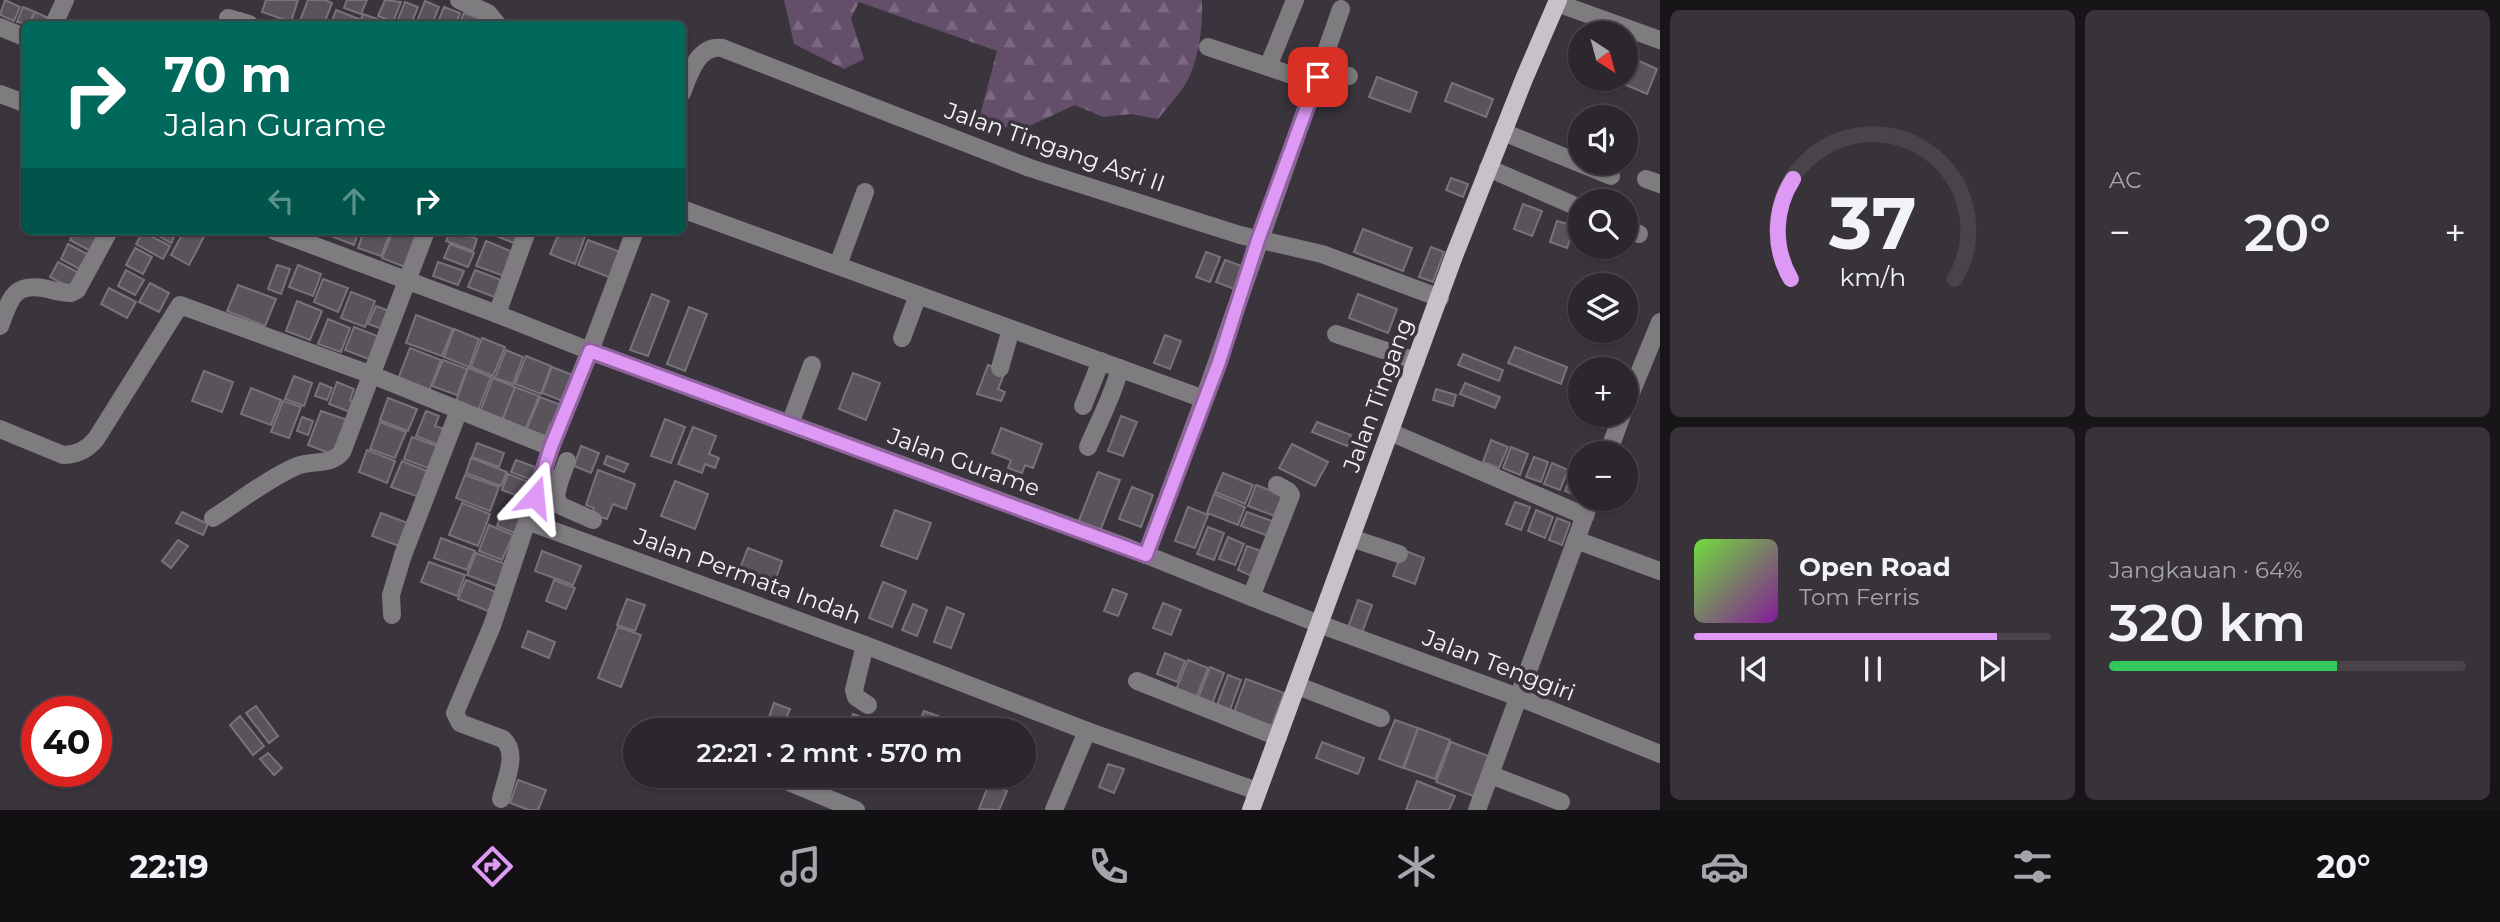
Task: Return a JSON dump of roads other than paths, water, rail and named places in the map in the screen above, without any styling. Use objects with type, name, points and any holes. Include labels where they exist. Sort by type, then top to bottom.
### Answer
[{"type":"main road","name":"Jalan Tingang","points":[[1251,810],[1488,168],[1558,1]]},
{"type":"street","points":[[55,21],[65,0]]},
{"type":"street","points":[[459,0],[488,13],[495,21]]},
{"type":"street","points":[[1268,68],[1295,0]]},
{"type":"street","points":[[1558,1],[1660,40]]},
{"type":"street","points":[[1146,555],[1219,362],[1258,240],[1341,9]]},
{"type":"street","points":[[228,18],[238,21]]},
{"type":"street","points":[[0,27],[21,36]]},
{"type":"street","points":[[1208,47],[1268,68],[1317,80],[1349,76]]},
{"type":"street","name":"Jalan Tingang Asri II","points":[[686,73],[704,51],[722,48],[1030,168],[1258,240],[1322,254],[1440,298]]},
{"type":"street","points":[[0,94],[21,99]]},
{"type":"street","points":[[1503,132],[1611,176]]},
{"type":"street","points":[[1488,168],[1568,203]]},
{"type":"street","points":[[838,265],[866,192]]},
{"type":"street","points":[[686,210],[1204,399]]},
{"type":"street","points":[[0,326],[14,295],[20,289],[41,288],[71,293],[77,289],[107,235]]},
{"type":"street","name":"Jalan Gurame","points":[[286,235],[590,351],[1146,555],[1319,624]]},
{"type":"street","points":[[213,518],[289,470],[339,457],[345,448],[424,235]]},
{"type":"street","points":[[497,314],[526,235]]},
{"type":"street","points":[[501,799],[511,756],[508,743],[460,723],[455,713],[492,626],[551,447],[634,235]]},
{"type":"street","points":[[902,338],[918,295]]},
{"type":"street","points":[[0,429],[63,455],[85,450],[96,439],[180,304],[372,375],[551,447]]},
{"type":"street","points":[[1638,376],[1660,322]]},
{"type":"street","points":[[1000,368],[1011,329]]},
{"type":"street","points":[[1336,334],[1416,361]]},
{"type":"street","points":[[1083,406],[1101,361]]},
{"type":"street","points":[[790,424],[812,365]]},
{"type":"street","points":[[1088,447],[1105,405],[1113,393],[1120,369]]},
{"type":"street","points":[[392,615],[391,594],[403,555],[460,410]]},
{"type":"street","points":[[1390,432],[1585,516]]},
{"type":"street","points":[[568,461],[556,495],[559,505],[593,520]]},
{"type":"street","points":[[543,474],[559,483]]},
{"type":"street","points":[[1251,597],[1290,495],[1277,485]]},
{"type":"street","points":[[1478,810],[1587,511]]},
{"type":"street","name":"Jalan Permata Indah","points":[[527,521],[865,645],[1087,732],[1256,791]]},
{"type":"street","points":[[1351,538],[1399,554]]},
{"type":"street","points":[[1576,540],[1660,571]]},
{"type":"street","name":"Jalan Tenggiri","points":[[1319,624],[1518,697],[1660,754]]},
{"type":"street","points":[[865,645],[853,690],[856,697],[868,705]]},
{"type":"street","points":[[1137,681],[1278,737]]},
{"type":"street","points":[[1298,686],[1381,719]]},
{"type":"street","points":[[1055,810],[1087,732]]},
{"type":"street","points":[[1491,775],[1561,802]]},
{"type":"street","points":[[803,788],[856,810]]}]
